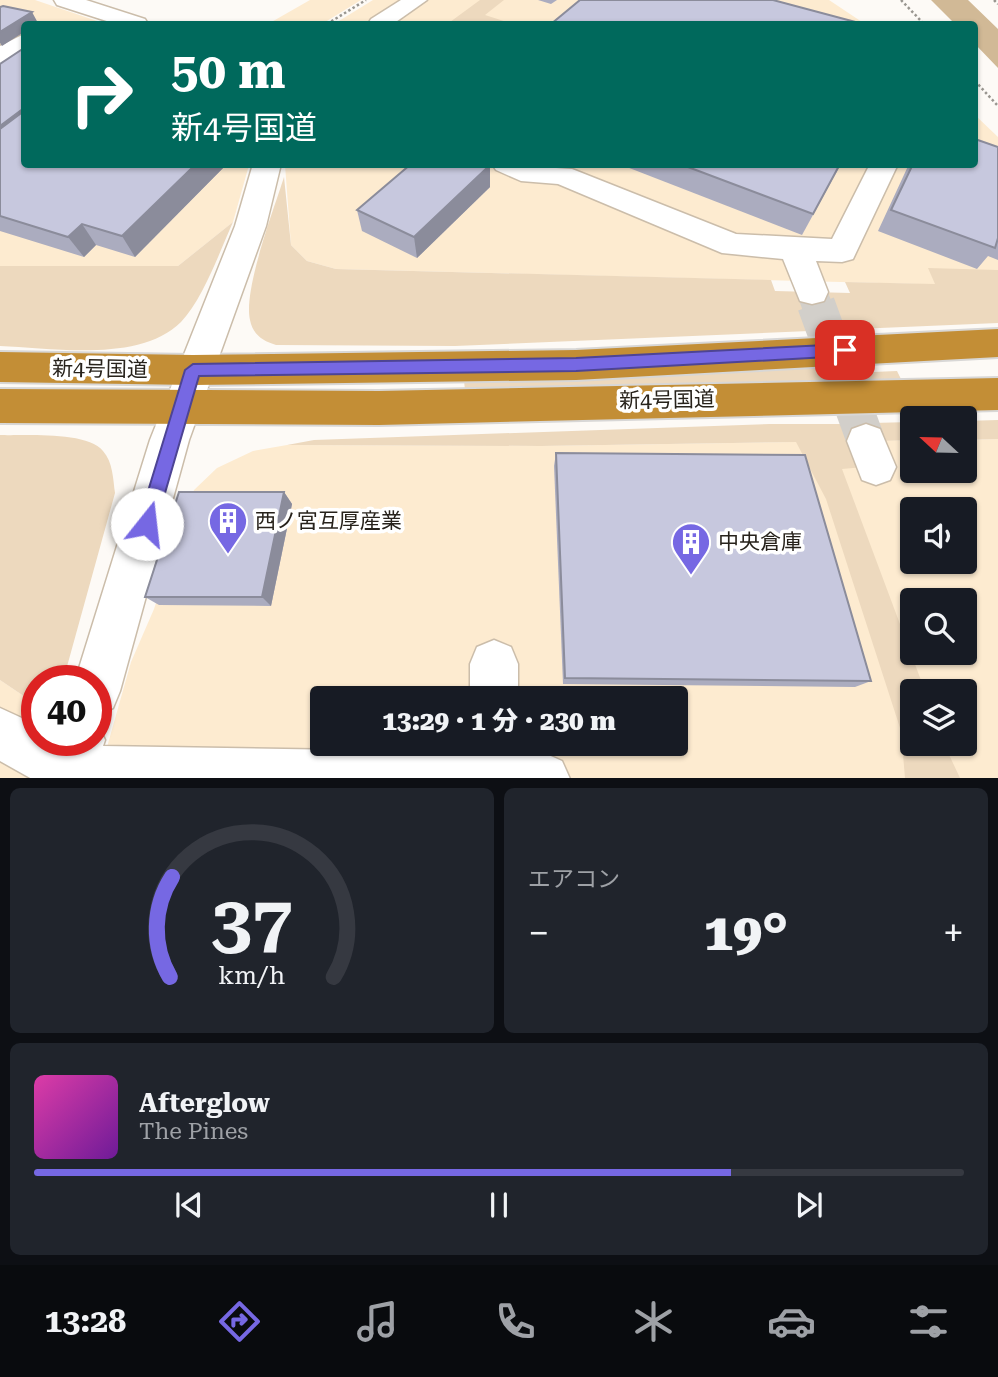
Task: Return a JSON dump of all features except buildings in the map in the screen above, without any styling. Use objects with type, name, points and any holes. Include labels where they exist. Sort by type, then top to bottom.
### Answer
[{"type":"highway","name":"新4号国道","points":[[0,406],[186,389],[998,343]]},
{"type":"highway","name":"新4号国道","points":[[0,367],[379,408],[998,394]]},
{"type":"street","points":[[384,21],[416,0]]},
{"type":"street","points":[[68,7],[125,21]]},
{"type":"street","points":[[0,57],[21,43]]},
{"type":"street","points":[[105,665],[127,598],[186,389],[228,287],[266,168]]},
{"type":"street","points":[[515,168],[531,175],[562,175],[733,245],[842,251],[882,168]]},
{"type":"street","points":[[795,248],[812,292]]},
{"type":"street","points":[[2,738],[72,763],[492,778],[493,756]]},
{"type":"path","points":[[332,21],[366,0]]},
{"type":"path","points":[[901,0],[921,21]]},
{"type":"path","points":[[994,0],[998,4]]},
{"type":"path","points":[[978,84],[998,106]]},
{"type":"shaded area","points":[[0,0],[35,0],[97,21],[21,21],[21,168],[248,168],[233,222],[178,266],[0,266]]},
{"type":"shaded area","points":[[310,0],[361,0],[327,21],[273,21]]},
{"type":"shaded area","points":[[373,0],[829,0],[860,21],[339,21]]},
{"type":"shaded area","points":[[480,0],[504,0],[485,15],[504,21],[451,21]]},
{"type":"shaded area","points":[[931,0],[968,0],[998,29],[998,68],[978,47],[978,21],[952,21]]},
{"type":"shaded area","points":[[978,118],[998,137],[998,286],[336,269],[307,261],[291,245],[285,168],[978,168]]},
{"type":"shaded area","points":[[284,177],[291,245],[307,261],[336,269],[771,280],[775,291],[850,293],[845,282],[935,284],[928,268],[998,270],[998,323],[455,346],[276,345],[256,333],[251,325],[249,307],[255,270]]},
{"type":"shaded area","points":[[233,222],[197,301],[181,322],[164,335],[120,348],[95,350],[0,346],[0,266],[178,266]]},
{"type":"shaded area","points":[[817,362],[824,374],[897,371],[904,385],[465,390],[464,381]]},
{"type":"shaded area","points":[[998,420],[998,439],[977,440],[977,421]]},
{"type":"shaded area","points":[[900,422],[900,440],[880,441],[872,423]]},
{"type":"shaded area","points":[[770,424],[847,424],[864,467],[842,469],[900,624],[900,665],[915,665],[921,679],[900,679],[900,728],[826,499],[796,442],[541,446],[287,445],[314,440]]},
{"type":"shaded area","points":[[0,435],[54,436],[84,440],[103,451],[109,460],[115,493],[67,665],[21,665],[21,694],[0,680]]},
{"type":"shaded area","points":[[998,439],[998,778],[98,778],[104,756],[112,756],[112,729],[131,662],[154,609],[194,490],[217,468],[253,451],[287,445],[541,446],[900,440],[900,483],[977,483],[977,440]]},
{"type":"shaded area","points":[[0,680],[21,694],[21,756],[34,756],[31,778],[0,778]]},
{"type":"shaded area","points":[[903,756],[950,756],[960,778],[905,778]]},
{"type":"tunnel","points":[[812,292],[817,306]]},
{"type":"tunnel","points":[[816,304],[866,441]]},
{"type":"place","name":"西ノ宮互厚産業","points":[[228,555]]},
{"type":"place","name":"中央倉庫","points":[[691,576]]},
{"type":"route","points":[[147,524],[193,370],[576,365],[845,350]]}]
